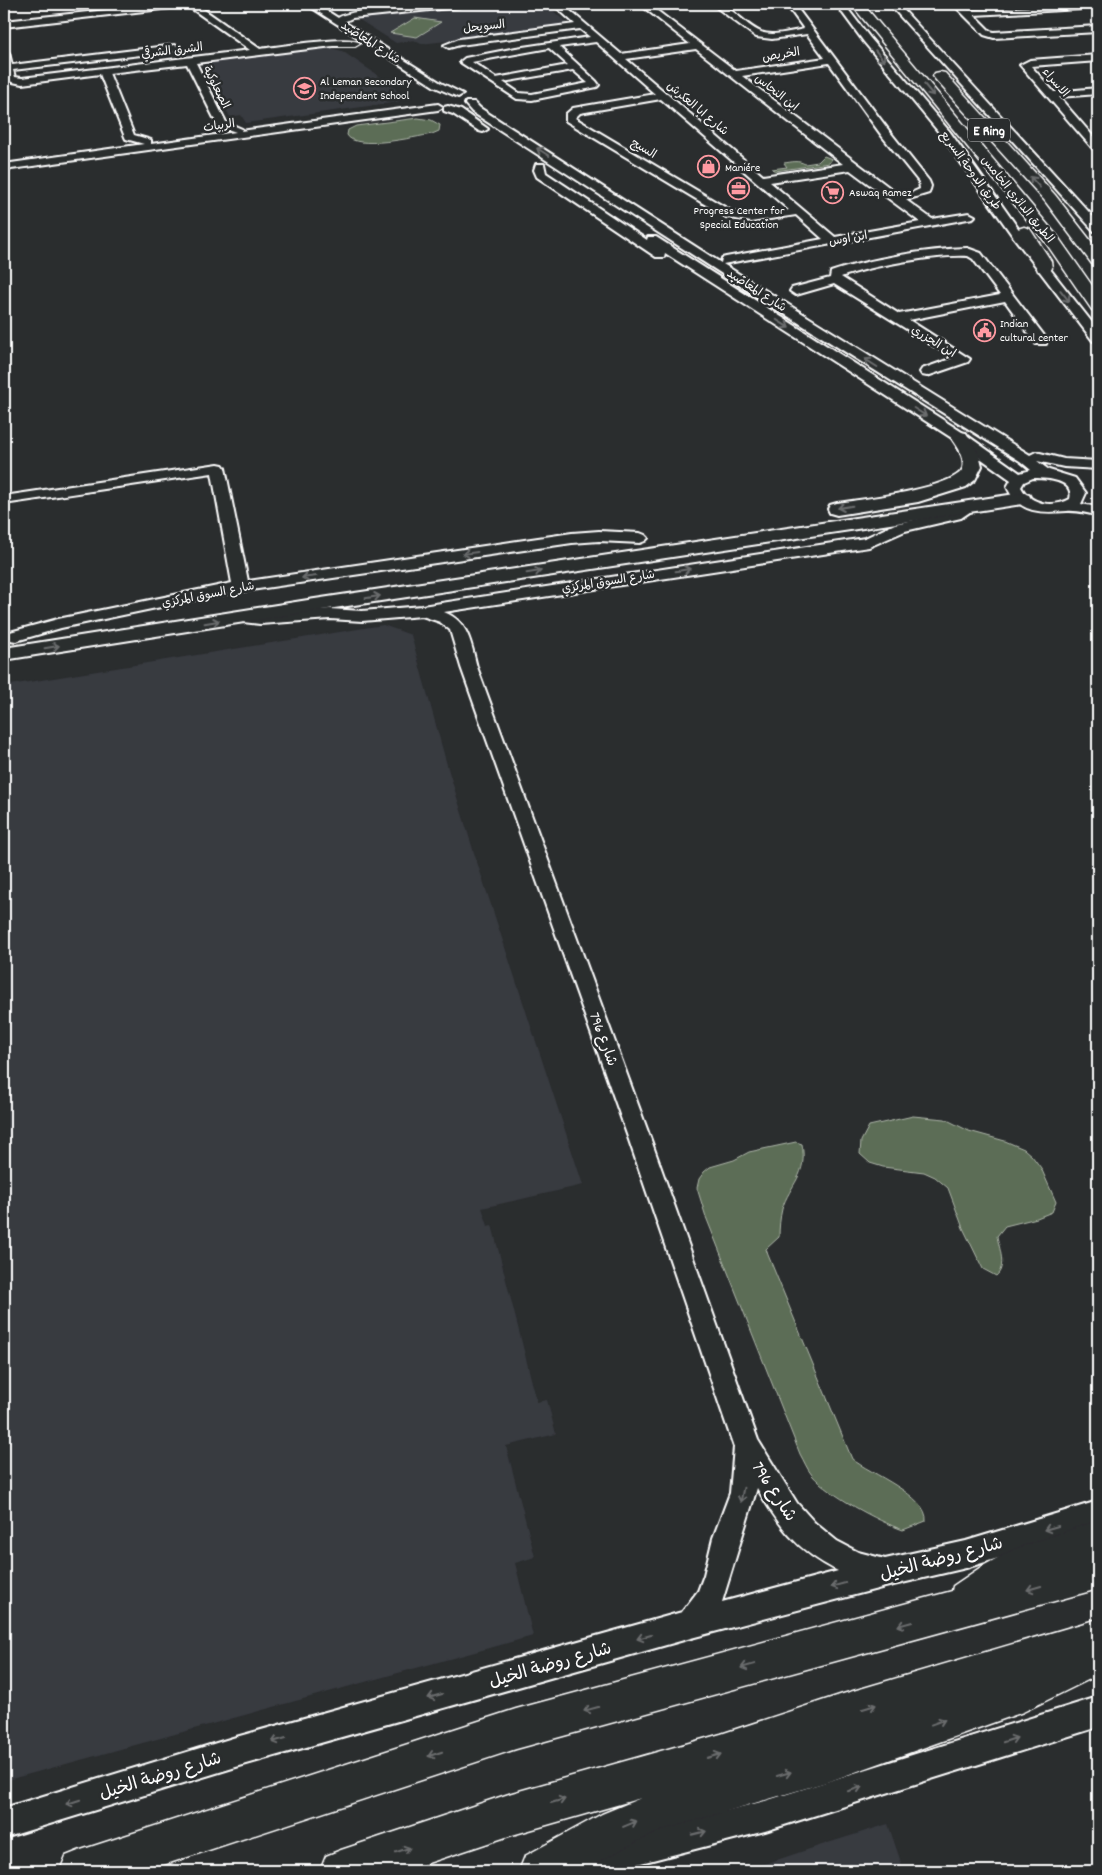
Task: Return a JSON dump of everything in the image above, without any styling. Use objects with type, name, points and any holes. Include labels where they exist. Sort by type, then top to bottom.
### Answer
[{"type":"highway","points":[[845,4],[885,47],[898,53]]},
{"type":"highway","name":"الطريق الدائري الخامس","points":[[857,4],[1052,240],[1098,306]]},
{"type":"highway","name":"الطريق الدائري الخامس","points":[[888,7],[1050,198],[1098,261]]},
{"type":"highway","points":[[976,148],[975,155],[978,162],[1043,262],[1044,268]]},
{"type":"highway","points":[[1050,198],[1068,210],[1098,242]]},
{"type":"highway","points":[[952,1611],[994,1580],[1027,1562],[1098,1539]]},
{"type":"highway","points":[[81,1871],[516,1729],[1098,1570]]},
{"type":"highway","points":[[341,1871],[512,1814],[721,1754],[843,1714],[1098,1638]]},
{"type":"highway","points":[[540,1871],[617,1829],[664,1809],[830,1760],[1022,1692],[1098,1654]]},
{"type":"main road","points":[[880,502],[953,487],[968,478],[974,466],[973,456],[960,437]]},
{"type":"main road","name":"شارع السوق المركزي","points":[[10,637],[880,502],[1019,487]]},
{"type":"main road","name":"شارع السوق المركزي","points":[[4,654],[973,505],[1019,487]]},
{"type":"street","points":[[94,4],[99,13]]},
{"type":"street","points":[[4,24],[185,4]]},
{"type":"street","points":[[191,4],[258,52]]},
{"type":"street","points":[[324,13],[342,14],[390,6],[445,4]]},
{"type":"street","points":[[339,22],[342,18],[351,15],[460,4]]},
{"type":"street","name":"شارع ابا العكرش","points":[[557,4],[661,96],[690,118],[796,212],[832,241]]},
{"type":"street","name":"ابن النحاس","points":[[648,4],[646,6],[852,166],[931,224]]},
{"type":"street","points":[[716,4],[759,35],[772,36],[809,31]]},
{"type":"street","points":[[790,4],[830,60],[924,181],[925,191],[913,196],[895,198]]},
{"type":"street","name":"طريق الدوحة السريع","points":[[840,4],[867,40],[946,134],[1098,338]]},
{"type":"street","points":[[957,4],[987,33],[994,35],[1098,29]]},
{"type":"street","points":[[998,4],[1006,10]]},
{"type":"street","points":[[967,13],[1066,5],[1098,5]]},
{"type":"street","name":"شارع المعاضيد","points":[[307,7],[324,13],[339,22],[438,86],[472,99],[470,104],[476,110],[771,300],[986,433],[1025,458],[1044,474]]},
{"type":"street","name":"شارع المعاضيد","points":[[307,7],[344,36],[426,89]]},
{"type":"street","points":[[888,7],[1098,229]]},
{"type":"street","name":"السويحل","points":[[449,45],[466,41],[582,26]]},
{"type":"street","name":"الشرق الشرقي","points":[[333,43],[344,36]]},
{"type":"street","points":[[551,46],[594,82],[594,85],[527,97],[517,96],[465,61],[495,54],[597,39]]},
{"type":"street","name":"الشرق الشرقي","points":[[8,68],[10,77],[15,80],[30,80],[333,43],[355,43]]},
{"type":"street","points":[[619,57],[698,46]]},
{"type":"street","points":[[4,53],[8,68],[187,47]]},
{"type":"street","name":"الاسراء","points":[[1098,58],[1026,64],[1026,67],[1098,148]]},
{"type":"street","name":"الصعلوكية","points":[[190,60],[222,124],[237,129]]},
{"type":"street","name":"الخريص","points":[[734,74],[830,60]]},
{"type":"street","points":[[494,81],[574,66]]},
{"type":"street","points":[[103,71],[130,137]]},
{"type":"street","points":[[1051,95],[1098,91]]},
{"type":"street","points":[[438,102],[458,94]]},
{"type":"street","name":"السيج","points":[[661,96],[577,110],[571,114],[570,118],[730,215],[751,219],[796,212]]},
{"type":"street","points":[[438,102],[461,108],[470,104]]},
{"type":"street","name":"شارع المعاضيد","points":[[438,102],[457,112],[960,437],[1039,506],[1059,508],[1068,506]]},
{"type":"street","name":"الربيات","points":[[4,161],[438,102]]},
{"type":"street","name":"الربيات","points":[[4,167],[438,102]]},
{"type":"street","name":"الصعلوكية","points":[[214,132],[222,124]]},
{"type":"street","points":[[1081,129],[1098,128]]},
{"type":"street","points":[[130,137],[147,142]]},
{"type":"street","points":[[119,145],[130,137]]},
{"type":"street","points":[[563,165],[580,169],[726,261],[762,286],[771,300]]},
{"type":"street","points":[[540,166],[538,170],[541,175],[736,305],[749,311],[767,314]]},
{"type":"street","points":[[760,180],[852,166]]},
{"type":"street","name":"ابن اوس","points":[[726,261],[832,241],[903,237],[931,224],[970,216]]},
{"type":"street","points":[[610,221],[630,224]]},
{"type":"street","points":[[903,237],[924,257]]},
{"type":"street","points":[[796,291],[836,280],[835,275],[847,271],[956,252],[969,252],[974,254],[1041,341]]},
{"type":"street","name":"ابن الجزري","points":[[836,280],[964,359],[927,372]]},
{"type":"street","name":"ابن الجزري","points":[[898,318],[1008,297]]},
{"type":"street","points":[[986,433],[1029,454],[1052,461],[1098,465]]},
{"type":"street","points":[[4,500],[218,468],[241,587]]},
{"type":"street","points":[[1060,477],[1098,470]]},
{"type":"street","points":[[1019,487],[1030,474],[1060,477],[1069,481],[1079,493],[1098,505]]},
{"type":"street","points":[[1068,506],[1074,503],[1079,493]]},
{"type":"street","name":"شارع السوق المركزي","points":[[235,618],[260,619],[330,614],[362,616],[422,611],[869,542],[900,527],[956,515],[973,505]]},
{"type":"street","points":[[1068,506],[1098,512]]},
{"type":"street","name":"شارع السوق المركزي","points":[[10,637],[66,623],[241,587],[572,538],[613,536],[640,538]]},
{"type":"street","points":[[459,632],[462,614],[471,602]]},
{"type":"street","points":[[422,611],[446,618],[453,622],[459,632]]},
{"type":"street","name":"شارع 796","points":[[459,632],[469,667],[640,1140],[747,1446],[787,1513],[805,1533],[827,1551],[854,1565],[885,1573]]},
{"type":"street","name":"شارع 796","points":[[691,1624],[708,1600],[718,1575],[727,1538],[743,1494],[747,1446]]},
{"type":"street","name":"شارع روضة الخيل","points":[[4,1823],[236,1752],[691,1624],[980,1550],[1098,1514]]},
{"type":"street","points":[[550,1871],[766,1816],[1098,1712]]},
{"type":"shaded area","points":[[496,4],[545,4],[567,23],[563,27],[421,44],[414,40],[396,43],[355,17],[431,12]]},
{"type":"shaded area","name":"Al Leman Secondary Independent School","points":[[327,47],[342,51],[392,85],[397,91],[406,94],[398,102],[246,123],[241,115],[230,117],[202,66],[208,62]]},
{"type":"shaded area","points":[[383,625],[411,635],[447,765],[475,856],[583,1185],[482,1208],[488,1226],[492,1225],[537,1402],[547,1400],[556,1434],[506,1446],[535,1557],[515,1563],[533,1636],[4,1781],[4,686]]},
{"type":"shaded area","points":[[888,1824],[904,1871],[743,1871],[831,1842]]},
{"type":"green space","points":[[415,18],[441,22],[417,37],[390,33]]},
{"type":"green space","points":[[418,118],[431,120],[440,125],[439,131],[413,138],[373,143],[352,140],[347,135],[348,130],[356,126]]},
{"type":"green space","points":[[824,156],[832,159],[829,163],[775,171],[772,169],[787,167],[784,163],[797,162],[805,164],[818,162]]},
{"type":"green space","points":[[913,1116],[945,1119],[969,1131],[1005,1141],[1024,1149],[1041,1168],[1056,1202],[1052,1212],[1005,1226],[997,1236],[1002,1263],[996,1276],[983,1269],[963,1228],[948,1188],[935,1177],[924,1172],[883,1167],[870,1163],[860,1154],[861,1141],[869,1126]]},
{"type":"green space","points":[[796,1142],[802,1144],[803,1164],[782,1209],[779,1237],[766,1249],[852,1459],[908,1494],[924,1512],[926,1521],[903,1530],[868,1514],[842,1499],[812,1475],[800,1454],[706,1217],[697,1188],[699,1179],[710,1167],[734,1160],[749,1152]]},
{"type":"place","name":"Al Leman Secondary Independent School","points":[[304,88]]},
{"type":"place","name":"Maniére","points":[[709,167]]},
{"type":"place","name":"Progress Center for Special Education","points":[[739,189]]},
{"type":"place","name":"Aswaq Ramez","points":[[833,192]]},
{"type":"place","name":"Indian cultural center","points":[[984,330]]}]
